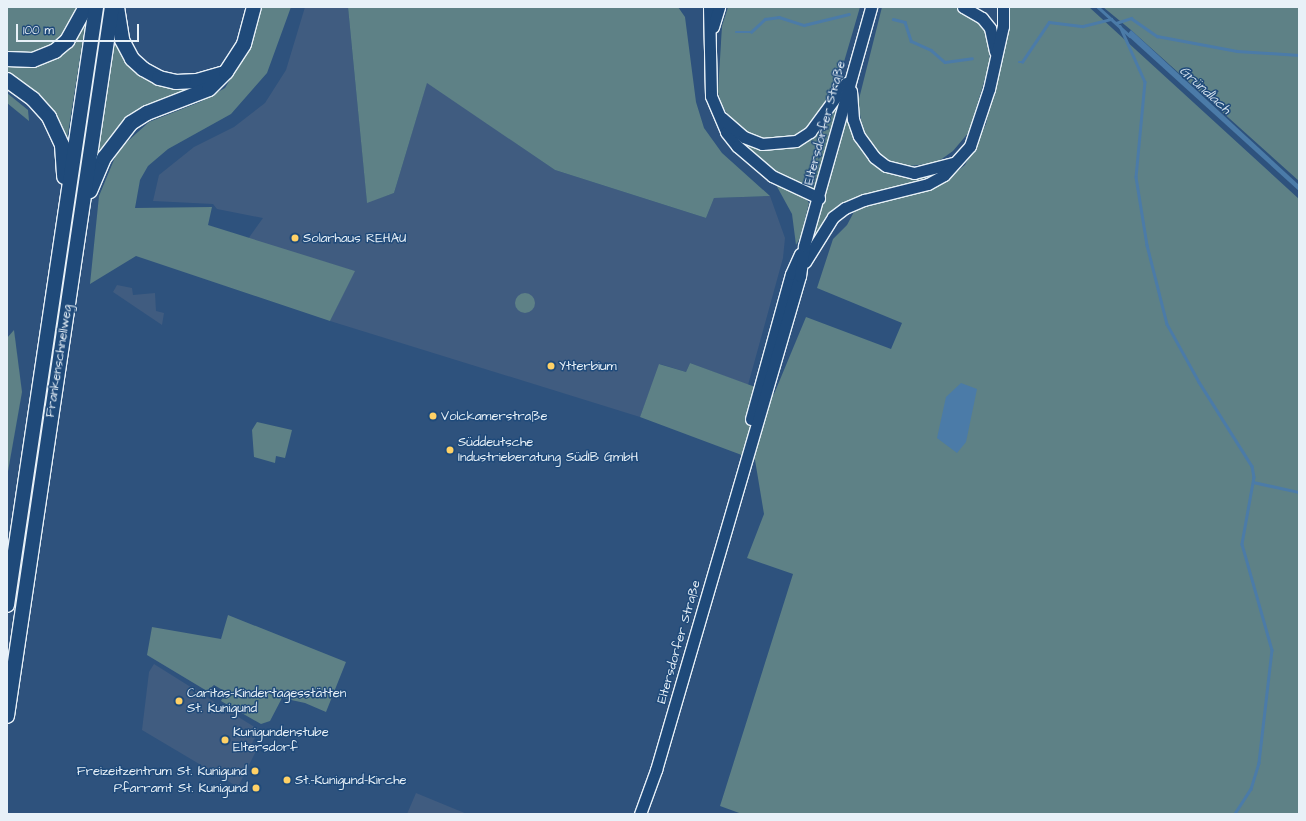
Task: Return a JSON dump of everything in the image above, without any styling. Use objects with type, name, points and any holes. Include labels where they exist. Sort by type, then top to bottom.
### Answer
[{"type":"highway","points":[[7,59],[33,60],[55,51],[67,41],[86,7]]},
{"type":"highway","name":"Frankenschnellweg","points":[[7,605],[96,7]]},
{"type":"highway","name":"Frankenschnellweg","points":[[7,716],[112,7]]},
{"type":"highway","points":[[117,7],[122,40],[132,59],[143,69],[159,78],[176,82],[197,81],[226,72]]},
{"type":"highway","points":[[82,212],[104,158],[131,123],[147,113],[209,89],[226,72],[244,44],[254,7]]},
{"type":"highway","points":[[7,80],[42,107],[54,126],[64,164],[63,225]]},
{"type":"main road","points":[[717,7],[712,31],[710,79],[717,114],[737,146],[759,166],[784,183],[819,198]]},
{"type":"main road","name":"Eltersdorfer Straße","points":[[740,476],[766,360],[791,274],[804,246],[819,198],[871,7]]},
{"type":"main road","points":[[963,7],[982,18],[990,28],[995,52]]},
{"type":"main road","points":[[802,268],[833,217],[846,208],[864,200],[928,184],[944,175],[955,163],[976,134],[989,89],[995,52],[1003,26],[1003,7]]},
{"type":"main road","points":[[717,114],[744,137],[762,144],[796,141],[810,132],[826,115],[852,75]]},
{"type":"main road","points":[[852,75],[853,119],[859,136],[874,157],[886,166],[914,173],[955,163]]},
{"type":"main road","name":"Eltersdorfer Straße","points":[[640,814],[713,577],[740,476],[802,268],[804,246]]},
{"type":"shaded area","points":[[305,7],[348,7],[367,202],[394,193],[427,82],[555,170],[706,218],[714,198],[770,196],[785,238],[783,258],[748,385],[690,363],[686,372],[660,364],[640,417],[330,321],[354,271],[248,239],[263,218],[217,209],[213,204],[153,201],[159,175],[194,147],[234,127],[265,103],[286,70]]},
{"type":"shaded area","points":[[1131,30],[1299,185],[1299,191],[1127,35]]},
{"type":"shaded area","points":[[117,285],[132,288],[133,295],[155,293],[156,311],[164,313],[162,325],[113,292]]},
{"type":"shaded area","points":[[961,383],[977,389],[966,442],[957,453],[937,438],[946,397]]},
{"type":"shaded area","name":"Caritas-Kindertagesstätten St. Kunigund","points":[[154,664],[259,730],[250,747],[257,749],[238,787],[142,730],[149,672]]},
{"type":"shaded area","points":[[416,793],[467,814],[407,814]]},
{"type":"green space","points":[[7,7],[88,7],[66,146],[7,78]]},
{"type":"green space","points":[[259,7],[291,7],[267,73],[231,114],[168,149],[148,166],[140,180],[135,208],[212,207],[208,225],[355,271],[330,321],[136,256],[90,284],[99,196],[118,150],[149,122],[200,102],[225,88],[250,46]]},
{"type":"green space","points":[[348,7],[678,7],[685,17],[696,102],[704,128],[722,153],[770,196],[714,198],[706,218],[555,170],[427,83],[394,193],[367,203]]},
{"type":"green space","points":[[728,7],[860,7],[839,79],[827,103],[805,130],[794,137],[765,139],[751,136],[732,121],[722,106],[718,92],[722,26]]},
{"type":"green space","points":[[882,7],[954,7],[971,15],[988,33],[990,62],[969,132],[953,151],[936,163],[909,166],[887,161],[864,137],[858,103]]},
{"type":"green space","points":[[1009,7],[1089,7],[1299,199],[1299,814],[742,814],[720,806],[793,574],[747,558],[764,514],[755,460],[640,417],[659,364],[686,372],[690,363],[774,394],[806,317],[891,349],[902,323],[817,288],[833,239],[847,225],[855,210],[939,186],[965,165],[986,124]]},
{"type":"green space","points":[[1103,7],[1299,7],[1299,181],[1131,30]]},
{"type":"green space","points":[[115,39],[138,71],[208,81],[163,102],[97,162]]},
{"type":"green space","points":[[7,93],[28,110],[29,121],[7,103]]},
{"type":"green space","points":[[837,105],[815,190],[772,172],[743,145],[777,150],[799,145],[821,129]]},
{"type":"green space","points":[[847,115],[858,144],[878,167],[904,176],[933,174],[933,176],[844,204],[811,246]]},
{"type":"green space","points":[[775,183],[804,196],[809,203],[801,236],[796,245],[792,214]]},
{"type":"green space","points":[[525,293],[532,296],[535,303],[532,310],[525,313],[518,310],[515,303],[518,296]]},
{"type":"green space","points":[[14,330],[22,392],[7,477],[7,338]]},
{"type":"green space","points":[[257,422],[292,430],[285,458],[276,456],[275,463],[254,457],[252,430]]},
{"type":"green space","points":[[228,615],[346,662],[326,712],[305,703],[282,698],[270,721],[261,724],[221,701],[226,692],[214,685],[207,691],[147,655],[152,627],[221,639]]},
{"type":"waterway","name":"Gründlach","points":[[1098,7],[1130,36]]},
{"type":"waterway","points":[[736,32],[751,32],[765,19],[779,17],[804,25],[849,14]]},
{"type":"waterway","points":[[1116,23],[1131,18],[1157,36],[1237,51],[1299,55]]},
{"type":"waterway","points":[[893,19],[905,22],[911,41],[931,50],[945,62],[972,58]]},
{"type":"waterway","points":[[1019,62],[1022,62],[1049,22],[1083,26],[1111,19]]},
{"type":"waterway","points":[[1120,26],[1145,82],[1136,177],[1147,245],[1167,324],[1199,382],[1252,466],[1254,477],[1242,544],[1272,650],[1259,763],[1251,789],[1235,814]]},
{"type":"waterway","points":[[1253,482],[1299,492]]},
{"type":"place","name":"Solarhaus REHAU","points":[[295,238]]},
{"type":"place","name":"Ytterbium","points":[[551,366]]},
{"type":"place","name":"Volckamerstraße","points":[[433,416]]},
{"type":"place","name":"Süddeutsche Industrieberatung SüdIB GmbH","points":[[450,450]]},
{"type":"place","name":"Caritas-Kindertagesstätten St. Kunigund","points":[[179,701]]},
{"type":"place","name":"Kunigundenstube Eltersdorf","points":[[225,740]]},
{"type":"place","name":"Freizeitzentrum St. Kunigund","points":[[255,771]]},
{"type":"place","name":"St.-Kunigund-Kirche","points":[[287,780]]},
{"type":"place","name":"Pfarramt St. Kunigund","points":[[256,788]]}]
